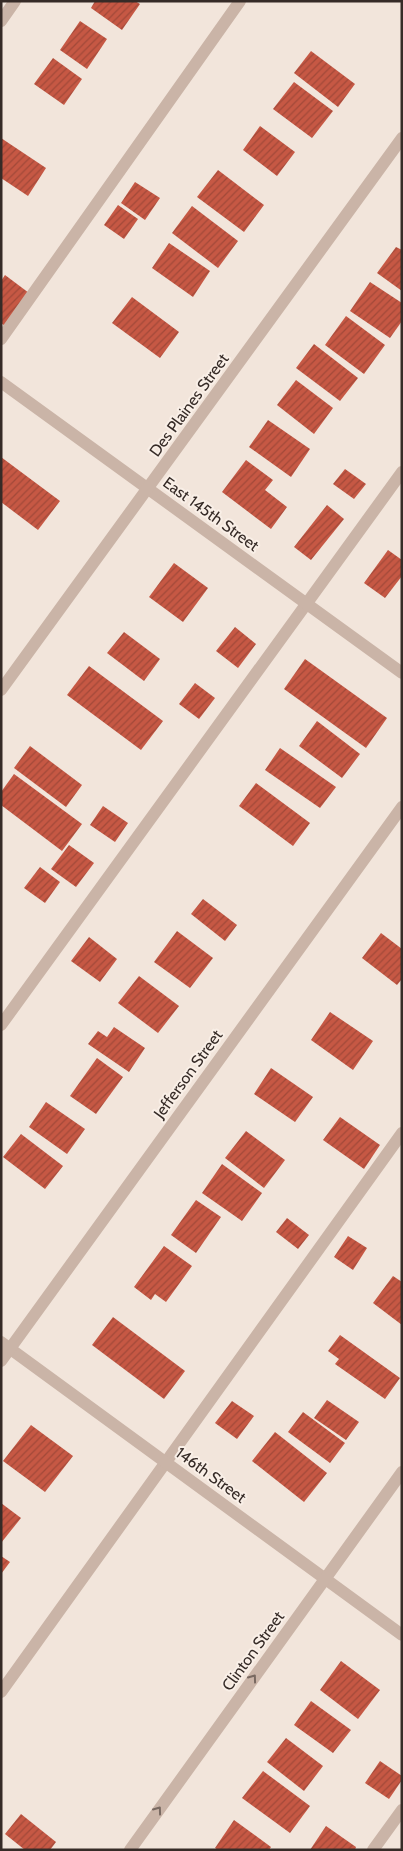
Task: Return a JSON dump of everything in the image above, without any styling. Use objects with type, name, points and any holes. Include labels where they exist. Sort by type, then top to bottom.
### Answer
[{"type":"street","points":[[1,20],[15,1]]},
{"type":"street","points":[[1,339],[240,1]]},
{"type":"street","name":"Des Plaines Street","points":[[1,690],[402,138]]},
{"type":"street","name":"East 145th Street","points":[[1,382],[402,673]]},
{"type":"street","points":[[1,1025],[402,472]]},
{"type":"street","name":"Jefferson Street","points":[[1,1361],[6,1345],[402,807]]},
{"type":"street","points":[[1,1692],[402,1133]]},
{"type":"street","name":"146th Street","points":[[6,1345],[402,1635]]},
{"type":"street","name":"Clinton Street","points":[[130,1850],[402,1472]]},
{"type":"street","points":[[373,1850],[402,1810]]},
{"type":"building","points":[[95,1],[135,1],[140,4],[122,30],[91,8]]},
{"type":"building","points":[[80,21],[107,39],[87,69],[60,50]]},
{"type":"building","points":[[311,51],[355,84],[338,107],[294,73]]},
{"type":"building","points":[[53,58],[82,79],[64,105],[34,84]]},
{"type":"building","points":[[294,82],[333,111],[312,138],[273,109]]},
{"type":"building","points":[[260,126],[295,152],[277,176],[243,150]]},
{"type":"building","points":[[1,138],[46,168],[28,196],[1,178]]},
{"type":"building","points":[[218,170],[264,205],[244,232],[197,197]]},
{"type":"building","points":[[135,182],[160,198],[145,220],[121,203]]},
{"type":"building","points":[[118,205],[138,219],[124,239],[104,225]]},
{"type":"building","points":[[192,206],[238,241],[218,268],[172,233]]},
{"type":"building","points":[[169,243],[210,271],[193,297],[152,268]]},
{"type":"building","points":[[396,247],[402,250],[402,291],[377,273]]},
{"type":"building","points":[[5,275],[29,293],[5,326],[1,323],[1,281]]},
{"type":"building","points":[[370,282],[402,303],[402,321],[390,338],[350,311]]},
{"type":"building","points":[[132,297],[179,332],[160,358],[112,323]]},
{"type":"building","points":[[346,316],[385,345],[364,374],[325,345]]},
{"type":"building","points":[[314,344],[358,378],[340,401],[296,368]]},
{"type":"building","points":[[296,380],[333,408],[314,434],[277,405]]},
{"type":"building","points":[[268,420],[310,449],[291,477],[249,447]]},
{"type":"building","points":[[1,457],[60,501],[38,530],[1,502]]},
{"type":"building","points":[[246,460],[273,480],[265,490],[287,507],[271,529],[222,492]]},
{"type":"building","points":[[345,469],[366,484],[354,499],[333,484]]},
{"type":"building","points":[[327,505],[344,519],[311,560],[294,547]]},
{"type":"building","points":[[388,550],[402,560],[402,576],[385,598],[364,583]]},
{"type":"building","points":[[174,563],[208,588],[183,622],[149,597]]},
{"type":"building","points":[[235,627],[256,644],[238,668],[216,651]]},
{"type":"building","points":[[124,632],[160,659],[144,681],[107,653]]},
{"type":"building","points":[[305,659],[387,718],[366,748],[284,689]]},
{"type":"building","points":[[89,666],[163,721],[141,750],[67,695]]},
{"type":"building","points":[[195,683],[215,698],[199,719],[179,704]]},
{"type":"building","points":[[317,721],[360,754],[342,778],[299,746]]},
{"type":"building","points":[[30,746],[82,785],[66,807],[14,768]]},
{"type":"building","points":[[280,748],[336,787],[320,808],[265,770]]},
{"type":"building","points":[[14,774],[82,824],[62,851],[1,805],[1,792]]},
{"type":"building","points":[[256,783],[310,823],[293,846],[239,806]]},
{"type":"building","points":[[103,806],[128,823],[115,842],[90,825]]},
{"type":"building","points":[[69,845],[94,863],[76,887],[51,869]]},
{"type":"building","points":[[40,867],[60,882],[45,903],[24,888]]},
{"type":"building","points":[[203,899],[237,925],[225,941],[191,914]]},
{"type":"building","points":[[177,931],[213,958],[190,988],[154,962]]},
{"type":"building","points":[[381,933],[402,949],[402,979],[397,985],[362,958]]},
{"type":"building","points":[[89,937],[117,959],[100,982],[71,961]]},
{"type":"building","points":[[139,976],[179,1006],[158,1033],[118,1003]]},
{"type":"building","points":[[330,1012],[373,1041],[353,1070],[311,1040]]},
{"type":"building","points":[[114,1027],[145,1048],[129,1072],[88,1044],[98,1031],[107,1037]]},
{"type":"building","points":[[97,1058],[123,1077],[96,1114],[70,1096]]},
{"type":"building","points":[[271,1068],[313,1097],[295,1122],[254,1094]]},
{"type":"building","points":[[46,1102],[85,1129],[67,1154],[29,1127]]},
{"type":"building","points":[[340,1117],[380,1145],[364,1169],[323,1140]]},
{"type":"building","points":[[246,1131],[285,1160],[264,1188],[225,1158]]},
{"type":"building","points":[[21,1134],[63,1166],[45,1189],[3,1157]]},
{"type":"building","points":[[222,1164],[262,1193],[242,1221],[202,1193]]},
{"type":"building","points":[[196,1200],[221,1217],[196,1253],[171,1235]]},
{"type":"building","points":[[287,1218],[309,1235],[298,1249],[276,1232]]},
{"type":"building","points":[[348,1236],[367,1248],[353,1270],[334,1257]]},
{"type":"building","points":[[164,1246],[192,1266],[166,1302],[155,1294],[151,1300],[134,1287]]},
{"type":"building","points":[[393,1276],[402,1282],[402,1325],[373,1303]]},
{"type":"building","points":[[113,1317],[185,1371],[164,1399],[92,1345]]},
{"type":"building","points":[[340,1335],[400,1378],[385,1399],[335,1364],[339,1359],[328,1351]]},
{"type":"building","points":[[327,1400],[359,1422],[346,1440],[314,1418]]},
{"type":"building","points":[[232,1401],[254,1416],[237,1439],[215,1423]]},
{"type":"building","points":[[303,1412],[345,1443],[330,1463],[288,1432]]},
{"type":"building","points":[[31,1425],[73,1456],[45,1492],[3,1461]]},
{"type":"building","points":[[275,1432],[327,1473],[304,1502],[252,1461]]},
{"type":"building","points":[[1,1503],[21,1518],[1,1543]]},
{"type":"building","points":[[1,1556],[10,1562],[1,1574]]},
{"type":"building","points":[[341,1661],[380,1690],[358,1719],[320,1690]]},
{"type":"building","points":[[311,1701],[351,1730],[333,1753],[294,1725]]},
{"type":"building","points":[[286,1738],[323,1766],[304,1791],[267,1762]]},
{"type":"building","points":[[380,1761],[402,1776],[402,1780],[389,1799],[365,1783]]},
{"type":"building","points":[[263,1771],[310,1806],[290,1833],[242,1798]]},
{"type":"building","points":[[21,1814],[56,1842],[50,1850],[25,1850],[5,1834]]},
{"type":"building","points":[[234,1820],[271,1847],[269,1850],[218,1850],[215,1848]]},
{"type":"building","points":[[326,1826],[356,1847],[355,1850],[310,1850]]}]
